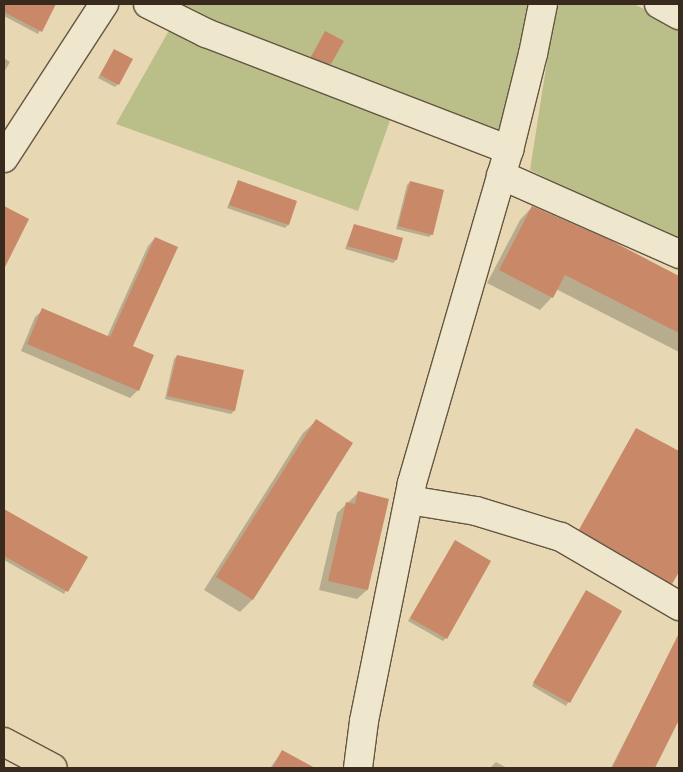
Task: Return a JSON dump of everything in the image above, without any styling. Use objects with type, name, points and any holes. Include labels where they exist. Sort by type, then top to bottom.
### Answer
[{"type":"main road","points":[[4,742],[53,768]]},
{"type":"street","points":[[4,158],[104,4]]},
{"type":"street","points":[[148,4],[206,33],[505,162],[679,254]]},
{"type":"street","points":[[358,768],[364,722],[409,500],[505,162],[533,54],[543,4]]},
{"type":"street","points":[[659,4],[679,15]]},
{"type":"street","points":[[409,500],[476,511],[561,537],[679,606]]},
{"type":"green space","points":[[167,4],[535,4],[505,140]]},
{"type":"green space","points":[[556,4],[634,4],[679,27],[679,245],[530,170]]},
{"type":"green space","points":[[171,27],[393,112],[358,211],[116,124]]},
{"type":"building","points":[[4,4],[56,4],[42,32],[4,12]]},
{"type":"building","points":[[325,31],[344,41],[331,64],[311,57]]},
{"type":"building","points":[[114,49],[133,59],[119,85],[100,75]]},
{"type":"building","points":[[238,180],[297,201],[289,225],[229,205]]},
{"type":"building","points":[[410,181],[444,190],[433,235],[398,226]]},
{"type":"building","points":[[4,206],[29,219],[4,269]]},
{"type":"building","points":[[532,206],[610,240],[679,276],[679,333],[565,275],[553,298],[499,270]]},
{"type":"building","points":[[354,224],[403,238],[397,260],[347,246]]},
{"type":"building","points":[[155,237],[178,247],[133,346],[154,355],[139,391],[27,344],[42,308],[110,337]]},
{"type":"building","points":[[177,355],[244,370],[235,411],[167,396]]},
{"type":"building","points":[[316,419],[353,443],[253,600],[216,577]]},
{"type":"building","points":[[636,428],[679,451],[679,572],[672,584],[579,530]]},
{"type":"building","points":[[358,491],[389,499],[368,590],[328,581],[346,502],[355,504]]},
{"type":"building","points":[[4,509],[88,557],[68,592],[4,556]]},
{"type":"building","points":[[455,540],[491,561],[447,639],[410,618]]},
{"type":"building","points":[[586,590],[622,611],[570,703],[533,683]]},
{"type":"building","points":[[679,633],[679,720],[655,768],[612,768]]},
{"type":"building","points":[[282,750],[315,768],[272,768]]}]
